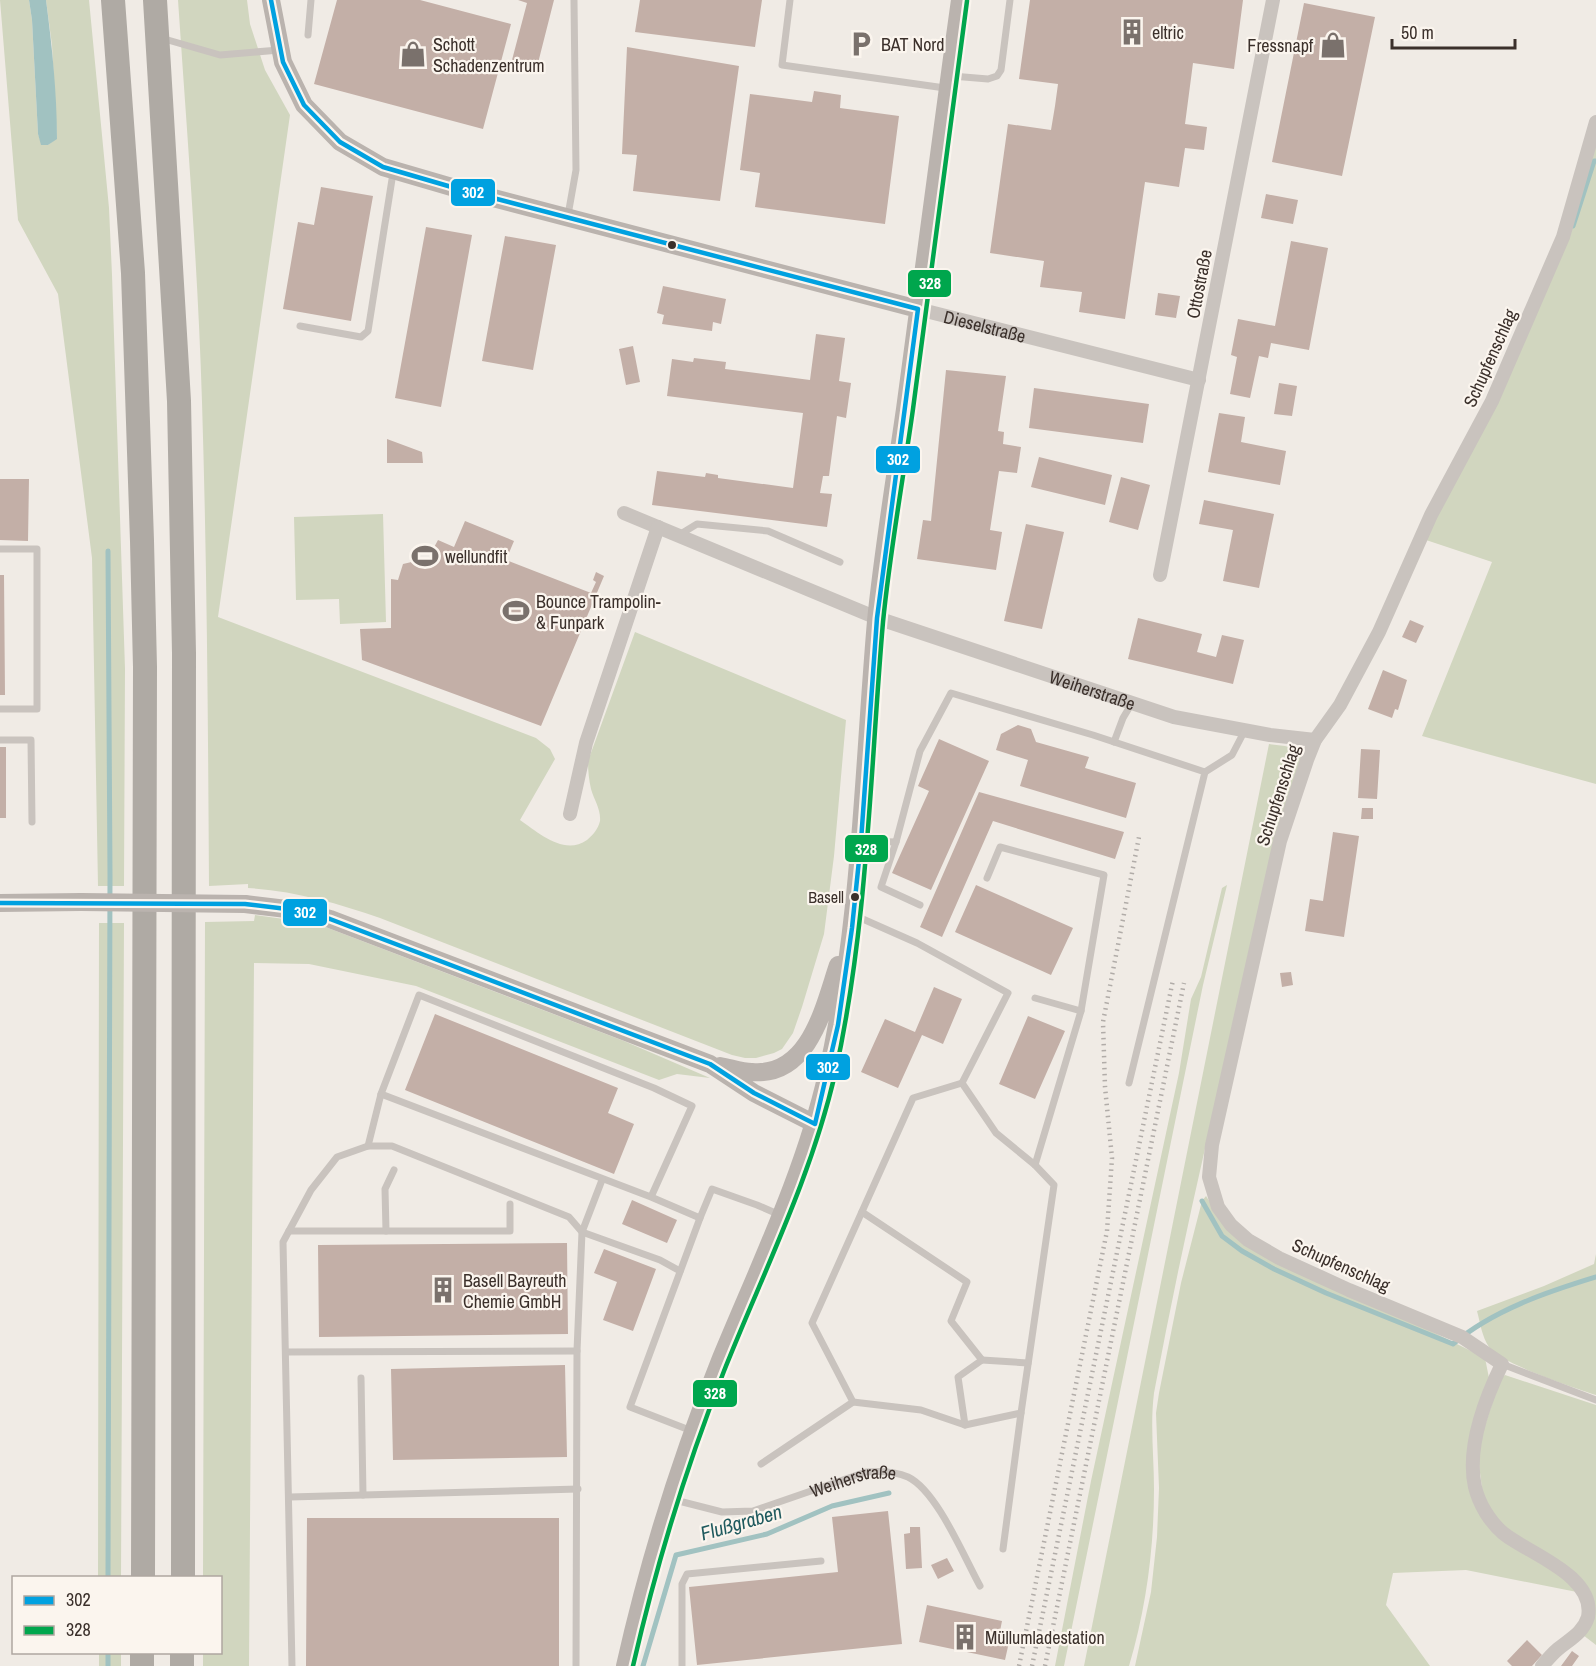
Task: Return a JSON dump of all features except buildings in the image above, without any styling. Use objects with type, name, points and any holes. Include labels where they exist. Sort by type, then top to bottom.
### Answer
[{"type":"highway","points":[[113,0],[133,273],[143,587],[142,1576]]},
{"type":"highway","points":[[155,0],[179,401],[184,653],[183,1576]]},
{"type":"street","name":"Dieselstraße","points":[[271,0],[279,50],[304,105],[340,142],[383,167],[567,218],[1198,380]]},
{"type":"street","points":[[625,1666],[634,1625],[671,1500],[717,1367],[815,1124],[838,1025],[861,841],[877,618],[960,0]]},
{"type":"street","name":"Ottostraße","points":[[1160,575],[1273,0]]},
{"type":"street","name":"Schupfenschlag","points":[[1502,1364],[1462,1337],[1349,1290],[1279,1258],[1248,1240],[1231,1225],[1218,1207],[1208,1168],[1280,841],[1315,740],[1340,705],[1380,632],[1431,515],[1492,401],[1563,237],[1596,122]]},
{"type":"street","name":"Weiherstraße","points":[[624,513],[877,618],[1174,717],[1315,740]]},
{"type":"street","points":[[570,814],[586,743],[658,526]]},
{"type":"street","points":[[0,903],[245,904],[295,910],[330,919],[372,934],[710,1064],[753,1072],[778,1069],[805,1049],[814,1032],[852,922]]},
{"type":"street","points":[[710,1064],[754,1093],[815,1124]]},
{"type":"street","points":[[1502,1364],[1492,1384],[1474,1447],[1472,1468],[1475,1488],[1481,1505],[1490,1519],[1508,1537],[1577,1578],[1589,1603],[1589,1616],[1578,1635],[1556,1650],[1542,1666]]},
{"type":"lane","points":[[308,34],[311,0]]},
{"type":"lane","points":[[567,218],[576,170],[574,0]]},
{"type":"lane","points":[[790,0],[782,66],[949,82],[972,78],[988,79],[997,76],[1001,70],[1011,0]]},
{"type":"lane","points":[[158,37],[220,55],[279,50]]},
{"type":"lane","points":[[300,326],[362,337],[368,331],[394,170]]},
{"type":"lane","points":[[679,535],[697,524],[768,531],[840,562]]},
{"type":"lane","points":[[0,549],[37,549],[37,709],[0,709]]},
{"type":"lane","points":[[920,906],[881,887],[896,842],[920,751],[951,693],[1205,772]]},
{"type":"lane","points":[[1114,742],[1123,718],[1132,703]]},
{"type":"lane","points":[[1129,1083],[1205,772],[1232,755],[1245,730]]},
{"type":"lane","points":[[0,740],[31,740],[32,822]]},
{"type":"lane","points":[[861,841],[896,842]]},
{"type":"lane","points":[[987,878],[1000,847],[1104,875],[1081,1011],[1035,1165]]},
{"type":"lane","points":[[852,922],[917,943],[1008,993],[962,1083],[913,1098],[812,1323],[853,1402]]},
{"type":"lane","points":[[368,1146],[381,1094],[418,995],[654,1088],[692,1106],[651,1197]]},
{"type":"lane","points":[[1035,998],[1081,1011]]},
{"type":"lane","points":[[962,1083],[996,1133],[1035,1165],[1054,1185],[1003,1549]]},
{"type":"lane","points":[[381,1094],[651,1197],[700,1218]]},
{"type":"lane","points":[[292,1666],[283,1242],[311,1190],[337,1157],[368,1146],[392,1146],[558,1212],[569,1217],[582,1232],[660,1260],[680,1271]]},
{"type":"lane","points":[[386,1231],[385,1189],[394,1170]]},
{"type":"lane","points":[[576,1666],[577,1351],[582,1232],[602,1180]]},
{"type":"lane","points":[[695,1432],[630,1407],[700,1218],[712,1189],[780,1215]]},
{"type":"lane","points":[[289,1232],[510,1231],[510,1204]]},
{"type":"lane","points":[[862,1212],[967,1282],[951,1321],[982,1360]]},
{"type":"lane","points":[[286,1352],[577,1351]]},
{"type":"lane","points":[[965,1425],[958,1377],[982,1360],[1028,1363]]},
{"type":"lane","name":"Schupfenschlag","points":[[1502,1364],[1596,1400]]},
{"type":"lane","points":[[361,1378],[363,1495]]},
{"type":"lane","points":[[761,1464],[853,1402],[921,1410],[965,1425],[1021,1413]]},
{"type":"lane","name":"Weiherstraße","points":[[671,1500],[722,1512],[753,1511],[866,1472],[895,1473],[908,1477],[919,1485],[938,1507],[980,1586]]},
{"type":"lane","points":[[290,1497],[578,1489]]},
{"type":"lane","points":[[682,1666],[682,1584],[687,1574],[821,1561]]},
{"type":"green space","points":[[0,0],[29,0],[38,134],[42,145],[48,145],[57,138],[52,45],[46,0],[89,0],[109,208],[112,275],[125,669],[124,886],[98,886],[92,558],[58,294],[18,220]]},
{"type":"green space","points":[[178,0],[247,0],[250,24],[265,70],[290,115],[218,617],[536,738],[550,749],[555,759],[520,820],[543,836],[561,844],[578,844],[587,840],[599,824],[599,812],[591,789],[588,761],[635,632],[846,720],[834,856],[824,934],[793,1033],[782,1049],[756,1058],[732,1055],[380,918],[299,895],[248,888],[248,884],[209,886],[202,402],[195,251]]},
{"type":"green space","points":[[1596,122],[1596,784],[1422,736],[1492,562],[1420,538],[1563,237]]},
{"type":"green space","points":[[383,514],[386,622],[340,624],[339,599],[296,600],[294,517]]},
{"type":"green space","points":[[1269,744],[1298,750],[1301,758],[1241,995],[1204,1154],[1154,1393],[1152,1534],[1148,1579],[1140,1623],[1129,1666],[1084,1666]]},
{"type":"green space","points":[[1227,885],[1203,985],[1064,1666],[1055,1666],[1091,1481],[1179,1073],[1191,999],[1201,977],[1222,888]]},
{"type":"green space","points":[[255,915],[328,928],[624,1041],[710,1078],[677,1074],[659,1080],[416,986],[309,964],[254,963],[249,1666],[203,1666],[203,1654],[222,1654],[222,1576],[203,1576],[205,922],[254,921]]},
{"type":"green space","points":[[99,923],[124,923],[121,1576],[98,1576]]},
{"type":"green space","points":[[1206,1196],[1227,1229],[1485,1358],[1489,1378],[1475,1426],[1479,1506],[1557,1569],[1582,1593],[1466,1570],[1393,1573],[1386,1605],[1430,1666],[1135,1666],[1151,1592],[1157,1537],[1159,1488],[1156,1413],[1159,1393],[1181,1283],[1202,1201]]},
{"type":"green space","points":[[1596,1254],[1596,1395],[1522,1367],[1489,1347],[1477,1311],[1594,1264]]},
{"type":"green space","points":[[1505,1375],[1596,1405],[1596,1645],[1583,1635],[1593,1603],[1590,1590],[1579,1576],[1516,1540],[1484,1503],[1477,1450],[1500,1379]]},
{"type":"green space","points":[[99,1654],[121,1654],[121,1666],[99,1666]]},
{"type":"water","points":[[29,0],[46,0],[57,122],[57,139],[48,145],[41,145],[38,134]]},
{"type":"waterway","points":[[1573,226],[1594,161],[1596,161]]},
{"type":"waterway","points":[[108,551],[110,876],[108,1576]]},
{"type":"waterway","points":[[1202,1201],[1222,1236],[1242,1251],[1326,1293],[1453,1344],[1485,1321],[1521,1303],[1596,1277]]},
{"type":"waterway","name":"Flußgraben","points":[[643,1666],[676,1555],[767,1534],[832,1506],[889,1493]]},
{"type":"waterway","points":[[108,1654],[108,1666]]},
{"type":"railway","points":[[1019,1666],[1107,1231],[1112,1158],[1105,1087],[1103,1022],[1139,837]]},
{"type":"railway","points":[[1032,1666],[1173,980]]},
{"type":"railway","points":[[1045,1666],[1184,983]]},
{"type":"transit line","name":"302","points":[[0,903],[245,904],[295,910],[330,919],[710,1064],[754,1093],[815,1124],[838,1025],[852,928],[861,841],[877,618],[918,309],[455,188],[383,167],[340,142],[304,105],[283,62],[271,0]]},
{"type":"transit line","name":"328","points":[[633,1666],[662,1554],[697,1444],[724,1371],[800,1188],[825,1113],[835,1074],[855,962],[886,595],[967,1]]},
{"type":"place","name":"eltric","points":[[1132,32]]},
{"type":"place","name":"BAT Nord","points":[[861,44]]},
{"type":"place","name":"Fressnapf","points":[[1333,45]]},
{"type":"place","name":"Schott Schadenzentrum","points":[[413,54]]},
{"type":"place","name":"wellundfit","points":[[425,556]]},
{"type":"place","name":"Bounce Trampolin- & Funpark","points":[[516,611]]},
{"type":"place","name":"Basell","points":[[855,897]]},
{"type":"place","name":"Basell Bayreuth Chemie GmbH","points":[[443,1290]]},
{"type":"place","name":"Müllumladestation","points":[[965,1637]]}]
